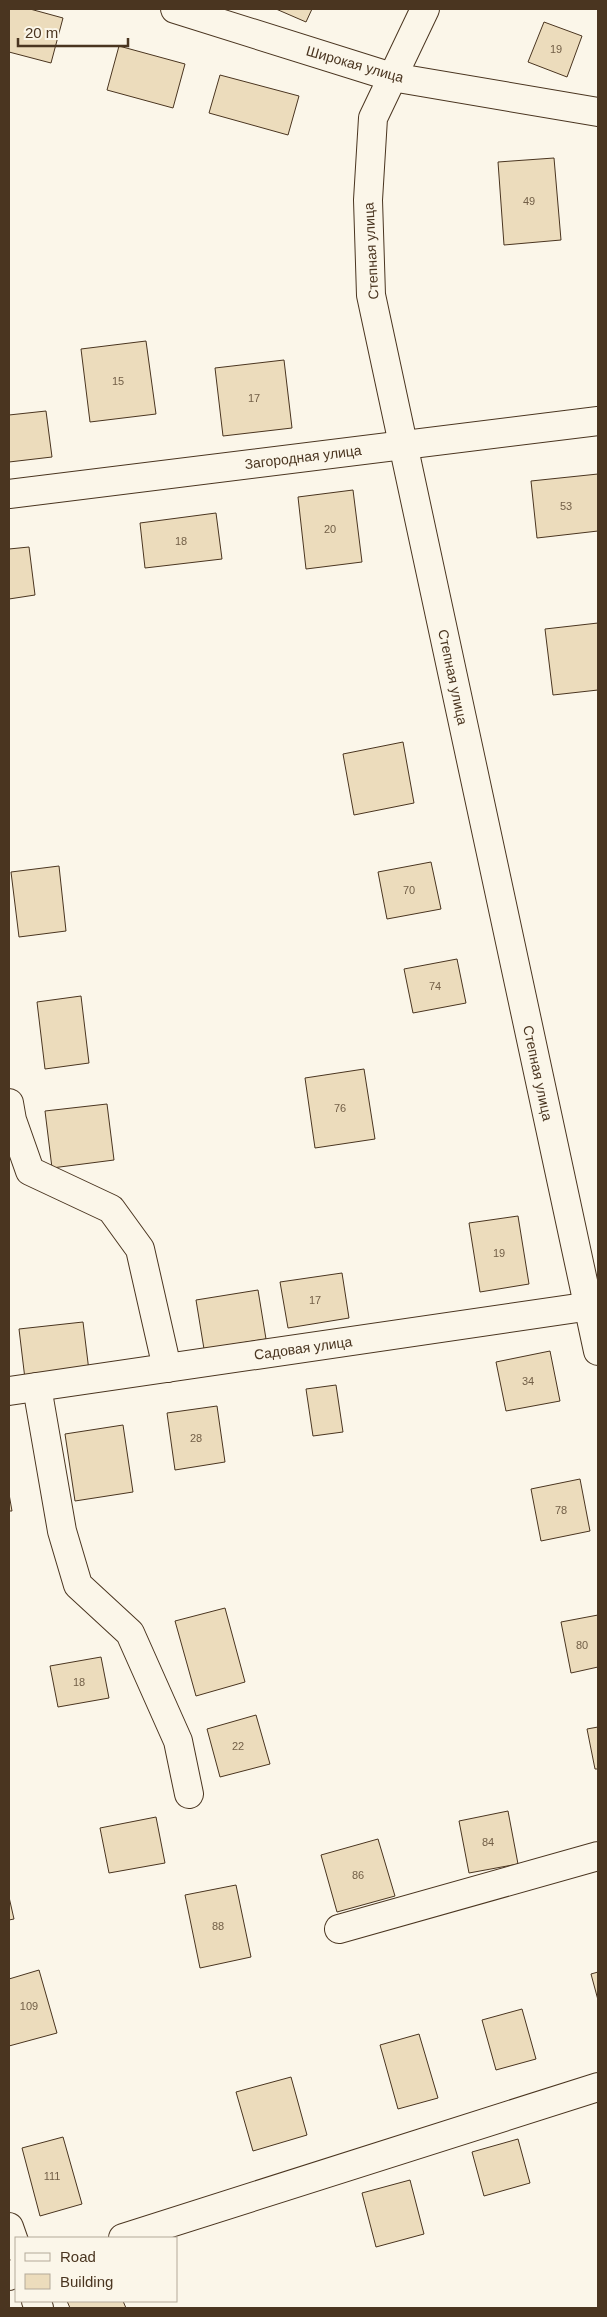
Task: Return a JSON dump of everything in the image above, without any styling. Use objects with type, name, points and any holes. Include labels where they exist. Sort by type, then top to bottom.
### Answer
[{"type":"street","name":"Широкая улица","points":[[175,9],[392,77],[598,112]]},
{"type":"street","name":"Степная улица","points":[[425,9],[373,118],[368,200],[371,295],[593,1305],[598,1351]]},
{"type":"street","name":"Загородная улица","points":[[9,494],[598,421]]},
{"type":"street","points":[[9,1103],[12,1120],[30,1171],[111,1209],[140,1249],[167,1368]]},
{"type":"street","name":"Садовая улица","points":[[9,1391],[593,1305]]},
{"type":"street","points":[[37,1387],[62,1531],[78,1585],[130,1633],[178,1741],[189,1794]]},
{"type":"street","points":[[339,1928],[598,1856]]},
{"type":"street","points":[[126,2237],[598,2087]]},
{"type":"street","points":[[9,2227],[15,2244]]},
{"type":"building","points":[[9,9],[30,9],[63,18],[51,63],[9,52]]},
{"type":"building","points":[[276,9],[312,9],[306,22]]},
{"type":"building","points":[[544,22],[582,36],[567,77],[528,62]]},
{"type":"building","points":[[119,46],[185,64],[173,108],[107,90]]},
{"type":"building","points":[[220,75],[299,96],[288,135],[209,113]]},
{"type":"building","points":[[554,158],[561,240],[504,245],[498,162]]},
{"type":"building","points":[[146,341],[156,414],[90,422],[81,349]]},
{"type":"building","points":[[284,360],[292,428],[223,436],[215,368]]},
{"type":"building","points":[[46,411],[52,457],[9,462],[9,415]]},
{"type":"building","points":[[598,474],[598,531],[537,538],[531,481]]},
{"type":"building","points":[[353,490],[362,562],[306,569],[298,497]]},
{"type":"building","points":[[216,513],[222,559],[145,568],[140,523]]},
{"type":"building","points":[[29,547],[35,595],[9,599],[9,549]]},
{"type":"building","points":[[598,623],[598,690],[553,695],[545,629]]},
{"type":"building","points":[[403,742],[414,803],[354,815],[343,754]]},
{"type":"building","points":[[431,862],[441,909],[387,919],[378,872]]},
{"type":"building","points":[[59,866],[66,931],[19,937],[11,872]]},
{"type":"building","points":[[457,959],[466,1003],[413,1013],[404,969]]},
{"type":"building","points":[[81,996],[89,1063],[45,1069],[37,1002]]},
{"type":"building","points":[[364,1069],[375,1139],[315,1148],[305,1078]]},
{"type":"building","points":[[107,1104],[114,1160],[52,1168],[45,1111]]},
{"type":"building","points":[[518,1216],[529,1284],[480,1292],[469,1223]]},
{"type":"building","points":[[342,1273],[349,1318],[288,1328],[280,1282]]},
{"type":"building","points":[[258,1290],[266,1339],[204,1349],[196,1300]]},
{"type":"building","points":[[83,1322],[89,1371],[25,1379],[19,1329]]},
{"type":"building","points":[[550,1351],[560,1401],[506,1411],[496,1362]]},
{"type":"building","points":[[336,1385],[343,1432],[313,1436],[306,1389]]},
{"type":"building","points":[[217,1406],[225,1462],[175,1470],[167,1413]]},
{"type":"building","points":[[123,1425],[133,1492],[75,1501],[65,1434]]},
{"type":"building","points":[[580,1479],[590,1531],[541,1541],[531,1489]]},
{"type":"building","points":[[9,1494],[12,1511],[9,1511]]},
{"type":"building","points":[[225,1608],[245,1682],[196,1696],[175,1621]]},
{"type":"building","points":[[598,1615],[598,1667],[571,1673],[561,1622]]},
{"type":"building","points":[[101,1657],[109,1698],[58,1707],[50,1666]]},
{"type":"building","points":[[256,1715],[270,1764],[220,1777],[207,1729]]},
{"type":"building","points":[[598,1727],[598,1769],[595,1769],[587,1729]]},
{"type":"building","points":[[508,1811],[518,1864],[469,1873],[459,1821]]},
{"type":"building","points":[[156,1817],[165,1863],[109,1873],[100,1828]]},
{"type":"building","points":[[378,1839],[395,1896],[337,1912],[321,1855]]},
{"type":"building","points":[[236,1885],[251,1957],[200,1968],[185,1895]]},
{"type":"building","points":[[9,1897],[14,1919],[9,1920]]},
{"type":"building","points":[[39,1970],[57,2033],[9,2046],[9,1979]]},
{"type":"building","points":[[598,1972],[598,2000],[591,1974]]},
{"type":"building","points":[[522,2009],[536,2059],[496,2070],[482,2020]]},
{"type":"building","points":[[419,2034],[438,2098],[398,2109],[380,2045]]},
{"type":"building","points":[[291,2077],[307,2135],[253,2151],[236,2092]]},
{"type":"building","points":[[63,2137],[82,2204],[40,2216],[22,2148]]},
{"type":"building","points":[[518,2139],[530,2183],[484,2196],[472,2152]]},
{"type":"building","points":[[410,2180],[424,2234],[376,2247],[362,2193]]},
{"type":"building","points":[[67,2302],[123,2302],[126,2308],[70,2308]]}]
